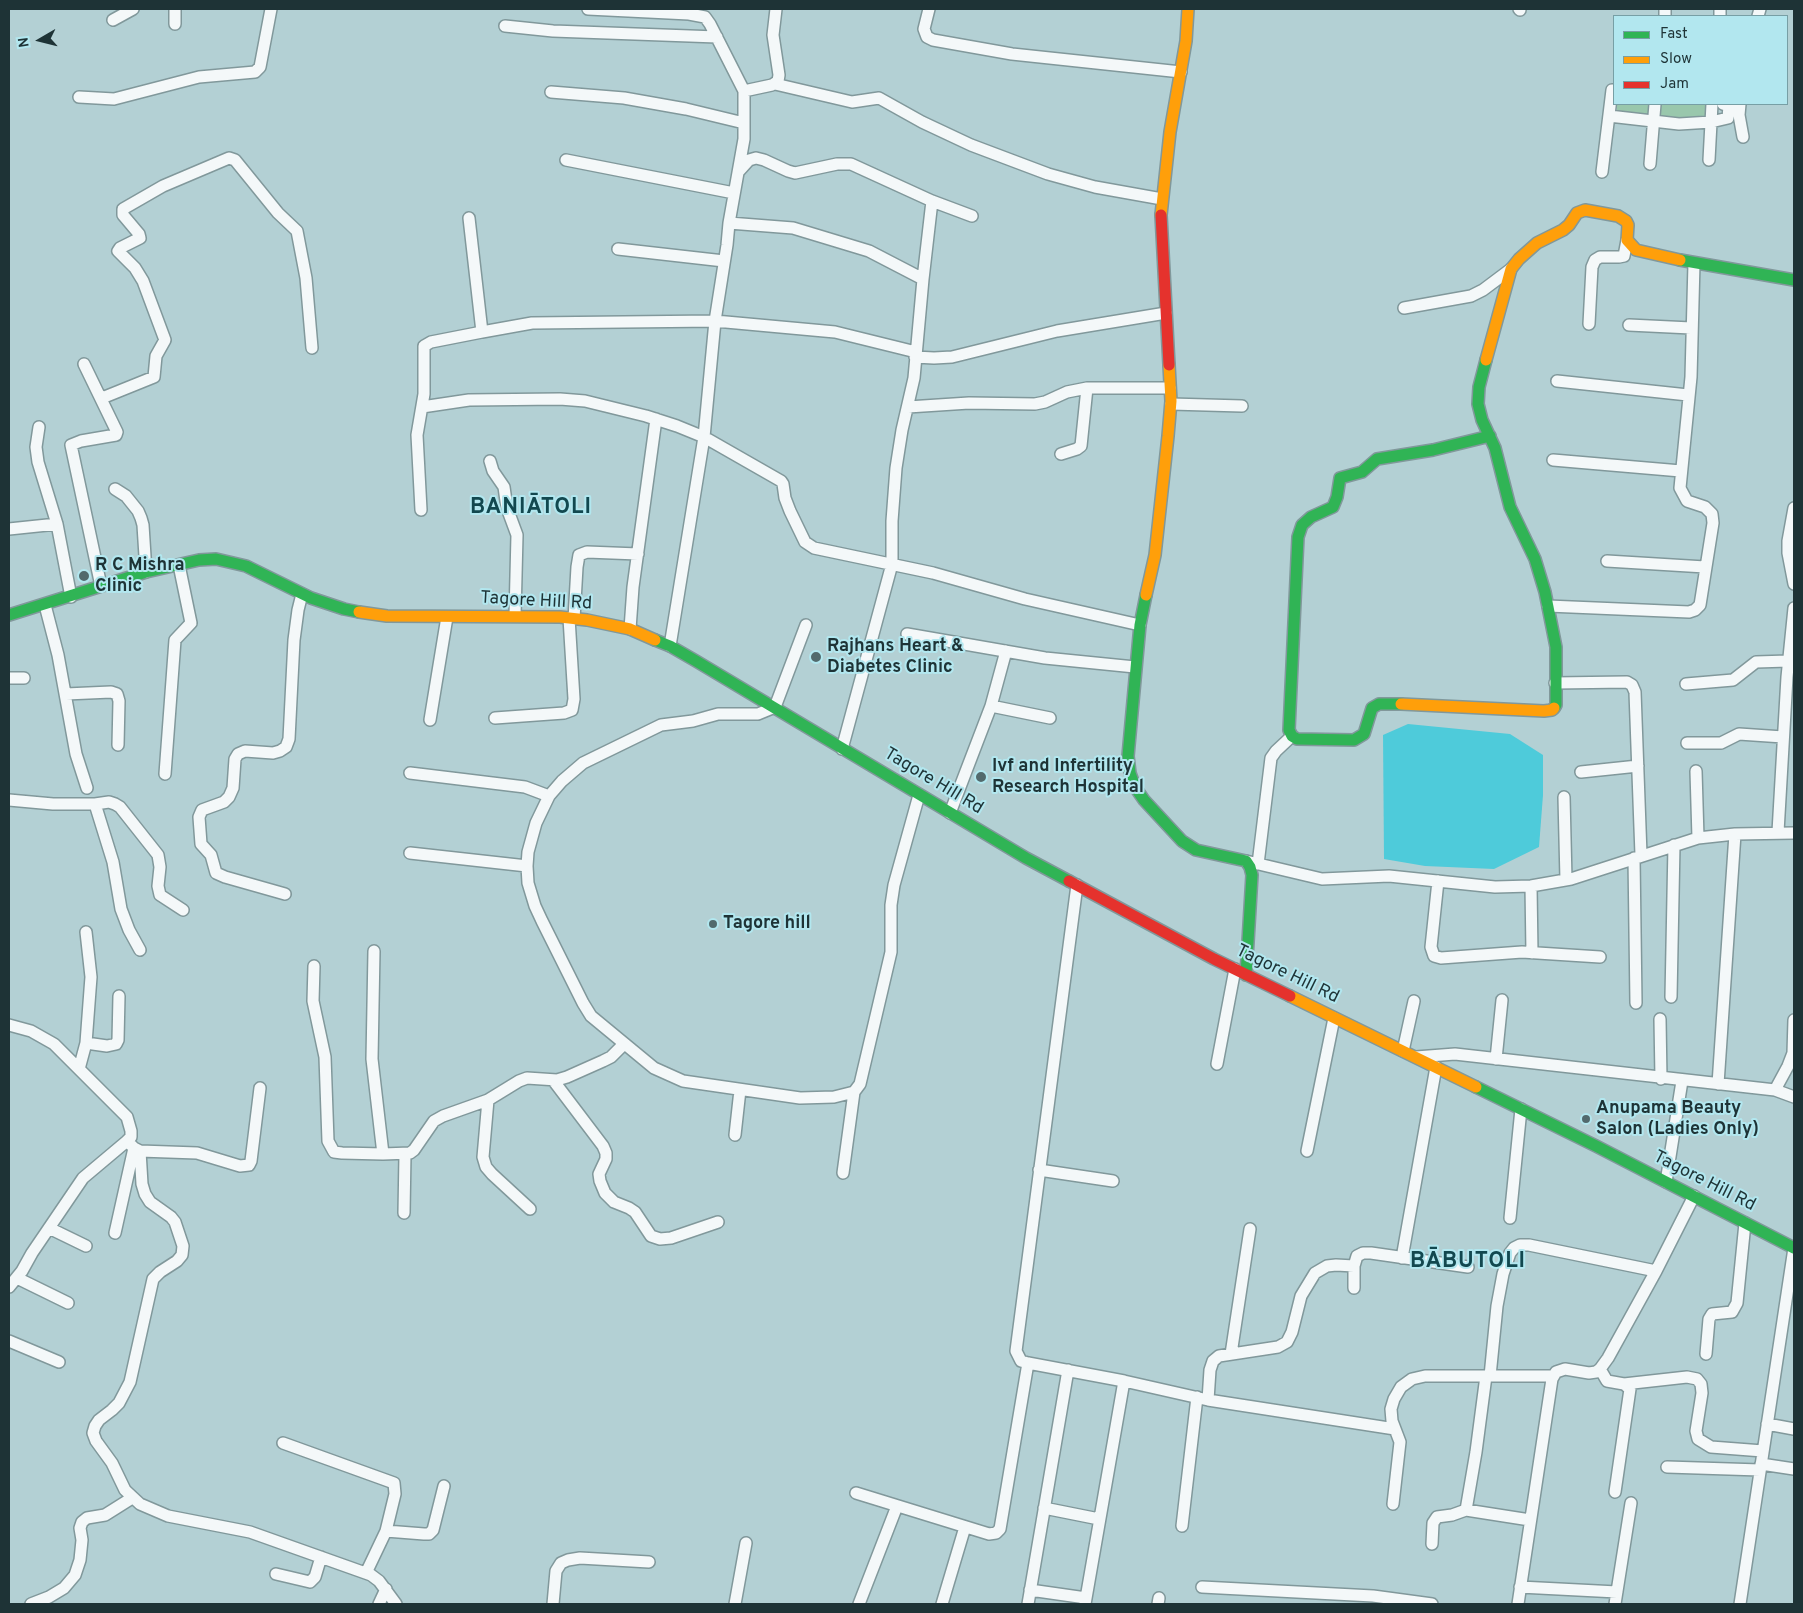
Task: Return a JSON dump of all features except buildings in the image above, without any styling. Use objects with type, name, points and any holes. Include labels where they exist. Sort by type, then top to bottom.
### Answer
[{"type":"street","points":[[113,20],[133,9]]},
{"type":"street","points":[[175,9],[175,24]]},
{"type":"street","points":[[79,97],[114,99],[199,77],[255,72],[260,67],[271,9]]},
{"type":"street","points":[[588,9],[702,16],[708,20],[744,91],[744,139],[714,321],[704,437],[670,646]]},
{"type":"street","points":[[775,84],[778,81],[779,75],[773,35],[776,9]]},
{"type":"street","points":[[929,9],[924,32],[927,37],[933,40],[1012,54],[1181,72]]},
{"type":"street","points":[[1188,9],[1186,42],[1170,132],[1162,199],[1161,244],[1171,404],[1156,555],[1140,625],[1135,668],[1134,704],[1129,734],[1128,756],[1130,773],[1135,787],[1144,800],[1182,841],[1196,850],[1322,879],[1388,876],[1495,887],[1531,886],[1566,880],[1698,838],[1734,834],[1794,833]]},
{"type":"street","points":[[505,26],[553,31],[717,37]]},
{"type":"street","points":[[744,91],[775,84],[852,102],[879,98],[922,122],[971,145],[1048,174],[1095,187],[1162,199]]},
{"type":"street","points":[[1602,172],[1613,90]]},
{"type":"street","points":[[551,92],[624,98],[686,109],[744,123]]},
{"type":"street","points":[[1650,164],[1655,105]]},
{"type":"street","points":[[1709,160],[1712,105]]},
{"type":"street","points":[[1609,116],[1680,124],[1711,122],[1728,118],[1733,109]]},
{"type":"street","points":[[1733,109],[1743,137]]},
{"type":"street","points":[[102,398],[154,376],[156,356],[165,340],[142,281],[135,268],[118,251],[120,248],[140,238],[139,234],[123,215],[123,209],[163,186],[231,157],[241,166],[278,213],[297,231],[306,278],[312,348]]},
{"type":"street","points":[[738,172],[749,160],[756,158],[795,173],[837,164],[851,164],[972,216]]},
{"type":"street","points":[[566,160],[734,193]]},
{"type":"street","points":[[842,749],[892,564],[892,521],[896,468],[900,439],[914,378],[932,200]]},
{"type":"street","points":[[1404,308],[1472,296],[1483,290],[1511,269],[1533,247],[1564,230],[1581,211],[1621,217],[1628,225],[1624,256],[1619,258],[1600,257],[1595,260],[1592,267],[1589,324]]},
{"type":"street","points":[[469,218],[482,332]]},
{"type":"street","points":[[729,223],[794,228],[869,251],[923,279]]},
{"type":"street","points":[[1627,240],[1636,250],[1694,263],[1794,280]]},
{"type":"street","points":[[618,249],[724,261]]},
{"type":"street","points":[[1548,606],[1689,612],[1700,605],[1713,523],[1712,514],[1705,507],[1687,501],[1680,488],[1691,377],[1694,263]]},
{"type":"street","points":[[1490,436],[1433,450],[1377,460],[1362,472],[1340,478],[1337,497],[1333,507],[1311,517],[1302,525],[1298,537],[1289,730],[1292,736],[1297,739],[1354,740],[1361,738],[1372,708],[1379,704],[1544,711],[1552,710],[1556,706],[1556,642],[1548,606],[1535,559],[1510,507],[1495,448],[1480,411],[1478,398],[1511,269]]},
{"type":"street","points":[[422,510],[418,435],[422,407],[423,350],[425,344],[532,323],[714,321],[835,332],[916,354],[952,357],[1057,331],[1166,313]]},
{"type":"street","points":[[1629,325],[1691,328]]},
{"type":"street","points":[[84,364],[102,398],[117,434],[81,441],[71,445],[101,586]]},
{"type":"street","points":[[1556,381],[1688,394]]},
{"type":"street","points":[[908,406],[969,403],[1035,404],[1045,402],[1067,392],[1087,388],[1170,388]]},
{"type":"street","points":[[1061,454],[1078,449],[1081,446],[1087,388]]},
{"type":"street","points":[[422,407],[469,400],[574,400],[598,403],[656,419],[704,437],[781,481],[786,503],[808,545],[818,550],[892,564],[975,584],[1025,599],[1140,625]]},
{"type":"street","points":[[1171,404],[1242,406]]},
{"type":"street","points":[[630,629],[656,419]]},
{"type":"street","points":[[39,427],[36,447],[38,462],[57,524],[71,597]]},
{"type":"street","points":[[490,460],[492,471],[504,487],[508,514],[517,535],[515,616]]},
{"type":"street","points":[[1553,460],[1681,471]]},
{"type":"street","points":[[115,489],[126,496],[141,518],[146,572]]},
{"type":"street","points":[[1794,508],[1788,541],[1788,554],[1794,584]]},
{"type":"street","points":[[9,529],[57,524]]},
{"type":"street","points":[[495,718],[564,714],[572,710],[574,698],[571,618],[579,555],[587,552],[638,554]]},
{"type":"street","name":"Tagore Hill Rd","points":[[9,615],[146,572],[216,559],[246,566],[302,594],[344,609],[364,613],[387,616],[571,618],[630,629],[670,646],[1026,858],[1246,975],[1522,1109],[1794,1248]]},
{"type":"street","points":[[1607,561],[1706,566]]},
{"type":"street","points":[[165,774],[175,640],[191,623],[179,565]]},
{"type":"street","points":[[285,894],[216,873],[211,855],[201,844],[199,817],[202,810],[224,802],[229,797],[233,788],[238,754],[245,751],[273,753],[286,747],[289,739],[294,640],[302,594]]},
{"type":"street","points":[[44,605],[66,694],[76,754],[88,788]]},
{"type":"street","points":[[1778,832],[1783,737],[1790,691],[1788,661],[1793,637],[1794,608]]},
{"type":"street","points":[[430,720],[447,617]]},
{"type":"street","points":[[806,625],[774,708],[758,714],[718,714],[693,721],[655,727],[583,763],[562,781],[549,796],[536,823],[526,866],[528,883],[535,906],[591,1016],[654,1068],[668,1076],[683,1081],[800,1098],[834,1097],[854,1092]]},
{"type":"street","points":[[907,634],[1068,661],[1135,668]]},
{"type":"street","points":[[950,813],[991,706],[1006,651]]},
{"type":"street","points":[[1686,684],[1733,680],[1756,662],[1788,661]]},
{"type":"street","points":[[9,678],[24,678]]},
{"type":"street","points":[[1555,683],[1627,682],[1632,685],[1635,692],[1638,766],[1636,1003]]},
{"type":"street","points":[[66,694],[111,692],[117,694],[119,701],[118,745]]},
{"type":"street","points":[[991,706],[1050,718]]},
{"type":"street","points":[[1687,743],[1721,743],[1739,734],[1783,737]]},
{"type":"street","points":[[1246,975],[1252,875],[1250,867],[1271,758],[1292,736]]},
{"type":"street","points":[[1580,772],[1638,766]]},
{"type":"street","points":[[1696,771],[1698,838]]},
{"type":"street","points":[[410,773],[525,787],[549,796]]},
{"type":"street","points":[[843,1173],[854,1092],[860,1084],[891,952],[891,906],[894,885],[919,795]]},
{"type":"street","points":[[1564,797],[1566,880]]},
{"type":"street","points":[[9,800],[63,805],[109,802],[116,804],[158,855],[160,867],[158,886],[160,895],[182,910]]},
{"type":"street","points":[[95,804],[113,862],[121,909],[129,930],[140,950]]},
{"type":"street","points":[[1718,1084],[1734,834]]},
{"type":"street","points":[[1671,997],[1674,846]]},
{"type":"street","points":[[410,854],[526,866]]},
{"type":"street","points":[[1438,881],[1431,947],[1434,956],[1440,958],[1511,952],[1600,958]]},
{"type":"street","points":[[1077,885],[1016,1342],[1016,1351],[1021,1361],[1203,1398],[1395,1429]]},
{"type":"street","points":[[1531,886],[1532,953]]},
{"type":"street","points":[[79,1069],[86,1043],[90,977],[86,932]]},
{"type":"street","points":[[374,951],[372,1059],[383,1154]]},
{"type":"street","points":[[314,966],[313,1001],[325,1057],[328,1141],[334,1152],[342,1154],[410,1153],[434,1121],[443,1116],[488,1100],[527,1078],[553,1080],[567,1077],[603,1062],[624,1044]]},
{"type":"street","points":[[1217,1064],[1235,969]]},
{"type":"street","points":[[86,1043],[107,1046],[116,1044],[118,1040],[119,996]]},
{"type":"street","points":[[1496,1059],[1502,1000]]},
{"type":"street","points":[[1404,1051],[1414,1001]]},
{"type":"street","points":[[1307,1151],[1334,1018]]},
{"type":"street","points":[[1660,1019],[1661,1079]]},
{"type":"street","points":[[1775,1090],[1792,1059],[1794,1020]]},
{"type":"street","points":[[9,1025],[41,1035],[54,1044],[127,1117],[131,1131],[130,1137],[145,1194],[150,1202],[176,1222],[183,1246],[182,1255],[177,1261],[153,1279],[130,1382],[125,1394],[116,1407],[99,1420],[95,1426],[96,1441],[108,1456],[125,1490],[132,1498],[153,1511],[168,1516],[250,1532],[366,1573],[379,1581],[396,1604]]},
{"type":"street","points":[[1415,1057],[1456,1054],[1661,1079],[1775,1090],[1794,1097]]},
{"type":"street","points":[[1402,1258],[1436,1068]]},
{"type":"street","points":[[553,1080],[603,1146],[606,1159],[599,1174],[605,1193],[614,1202],[635,1212],[651,1236],[660,1239],[671,1238],[718,1222]]},
{"type":"street","points":[[1666,1182],[1682,1081]]},
{"type":"street","points":[[9,1287],[17,1278],[83,1178],[133,1147],[197,1153],[240,1166],[249,1165],[260,1088]]},
{"type":"street","points":[[735,1135],[740,1090]]},
{"type":"street","points":[[488,1100],[483,1157],[486,1167],[530,1209]]},
{"type":"street","points":[[1510,1218],[1522,1109]]},
{"type":"street","points":[[115,1234],[133,1147]]},
{"type":"street","points":[[404,1213],[405,1154]]},
{"type":"street","points":[[1039,1170],[1113,1181]]},
{"type":"street","points":[[1518,1604],[1553,1376],[1556,1372],[1565,1369],[1589,1373],[1600,1369],[1656,1271],[1694,1196]]},
{"type":"street","points":[[1706,1354],[1709,1319],[1712,1314],[1732,1312],[1737,1303],[1745,1222]]},
{"type":"street","points":[[49,1228],[86,1246]]},
{"type":"street","points":[[1231,1354],[1250,1230]]},
{"type":"street","points":[[1466,1510],[1488,1376],[1497,1306],[1503,1274],[1510,1253],[1520,1245],[1529,1245],[1656,1271]]},
{"type":"street","points":[[1740,1604],[1794,1248]]},
{"type":"street","points":[[1354,1288],[1354,1266],[1357,1256],[1363,1253],[1468,1267]]},
{"type":"street","points":[[1182,1526],[1203,1398],[1213,1361],[1219,1356],[1278,1347],[1287,1342],[1292,1332],[1301,1296],[1315,1273],[1327,1266],[1336,1264],[1354,1266]]},
{"type":"street","points":[[17,1278],[68,1304]]},
{"type":"street","points":[[9,1341],[58,1362]]},
{"type":"street","points":[[856,1493],[965,1527],[990,1534],[996,1533],[1000,1529],[1028,1363]]},
{"type":"street","points":[[1600,1369],[1607,1381],[1624,1384],[1687,1377],[1697,1379],[1701,1384],[1702,1393],[1696,1431],[1698,1439],[1711,1447],[1763,1451]]},
{"type":"street","points":[[1028,1604],[1068,1370]]},
{"type":"street","points":[[1393,1504],[1400,1450],[1399,1436],[1395,1429],[1391,1409],[1401,1387],[1412,1379],[1425,1376],[1553,1376]]},
{"type":"street","points":[[1030,1590],[1085,1601],[1124,1381]]},
{"type":"street","points":[[1615,1492],[1630,1396],[1630,1389],[1624,1384]]},
{"type":"street","points":[[1767,1424],[1794,1429]]},
{"type":"street","points":[[283,1443],[394,1483],[395,1494],[386,1531],[366,1573]]},
{"type":"street","points":[[1667,1467],[1794,1469]]},
{"type":"street","points":[[386,1531],[429,1534],[433,1530],[444,1486]]},
{"type":"street","points":[[31,1604],[49,1597],[64,1588],[75,1575],[80,1560],[82,1540],[80,1528],[82,1522],[87,1518],[106,1515],[132,1498]]},
{"type":"street","points":[[1615,1604],[1631,1503]]},
{"type":"street","points":[[859,1604],[897,1506]]},
{"type":"street","points":[[1044,1508],[1100,1519]]},
{"type":"street","points":[[1432,1544],[1433,1524],[1437,1517],[1452,1515],[1466,1510],[1530,1520]]},
{"type":"street","points":[[942,1604],[965,1527]]},
{"type":"street","points":[[735,1604],[746,1543]]},
{"type":"street","points":[[276,1574],[310,1582],[315,1577],[321,1557]]},
{"type":"street","points":[[553,1604],[556,1571],[561,1563],[580,1558],[649,1562]]},
{"type":"street","points":[[1202,1587],[1374,1596],[1432,1604]]},
{"type":"street","points":[[1520,1587],[1617,1592]]},
{"type":"street","points":[[379,1604],[386,1589]]},
{"type":"green space","points":[[1617,105],[1651,105],[1649,115],[1617,112]]},
{"type":"green space","points":[[1661,105],[1707,105],[1706,117],[1684,119],[1659,117]]},
{"type":"water","points":[[1408,724],[1510,734],[1543,755],[1543,795],[1539,847],[1494,869],[1425,866],[1384,859],[1383,735]]},
{"type":"traffic: fast","points":[[1680,260],[1794,280]]},
{"type":"traffic: fast","points":[[1486,360],[1479,387],[1478,404],[1482,420],[1495,448],[1510,507],[1535,559],[1545,592],[1556,647],[1556,705],[1554,708]]},
{"type":"traffic: fast","points":[[1401,704],[1379,704],[1372,708],[1364,734],[1354,740],[1297,739],[1292,736],[1289,730],[1298,537],[1302,525],[1311,517],[1333,507],[1337,497],[1340,478],[1362,472],[1377,459],[1433,450],[1490,436]]},
{"type":"traffic: fast","points":[[9,615],[146,572],[199,560],[216,559],[246,566],[311,598],[359,612]]},
{"type":"traffic: fast","points":[[1146,595],[1140,625],[1128,756],[1130,773],[1135,787],[1144,800],[1182,841],[1196,850],[1246,861],[1250,867],[1252,875],[1246,975]]},
{"type":"traffic: fast","points":[[655,640],[696,661],[1026,858],[1069,881]]},
{"type":"traffic: fast","points":[[1476,1087],[1596,1146],[1794,1248]]},
{"type":"traffic: slow","points":[[1161,215],[1170,132],[1186,41],[1188,9]]},
{"type":"traffic: slow","points":[[1486,360],[1511,269],[1537,243],[1569,225],[1577,213],[1585,210],[1618,216],[1626,221],[1628,225],[1627,240],[1636,250],[1680,260]]},
{"type":"traffic: slow","points":[[1146,595],[1155,555],[1168,436],[1171,401],[1169,365]]},
{"type":"traffic: slow","points":[[359,612],[387,616],[560,617],[587,620],[630,629],[655,640]]},
{"type":"traffic: slow","points":[[1401,704],[1544,711],[1554,708]]},
{"type":"traffic: slow","points":[[1290,996],[1476,1087]]},
{"type":"traffic: jam","points":[[1161,215],[1169,365]]},
{"type":"traffic: jam","points":[[1069,881],[1214,959],[1290,996]]},
{"type":"place","name":"R C Mishra Clinic","points":[[84,576]]},
{"type":"place","name":"Rajhans Heart & Diabetes Clinic","points":[[816,657]]},
{"type":"place","name":"Ivf and Infertility Research Hospital","points":[[981,777]]},
{"type":"place","name":"Tagore hill","points":[[713,924]]},
{"type":"place","name":"Anupama Beauty Salon (Ladies Only)","points":[[1586,1119]]},
{"type":"district","name":"BANIĀTOLI","points":[[531,509]]},
{"type":"district","name":"BĀBUTOLI","points":[[1468,1263]]}]
